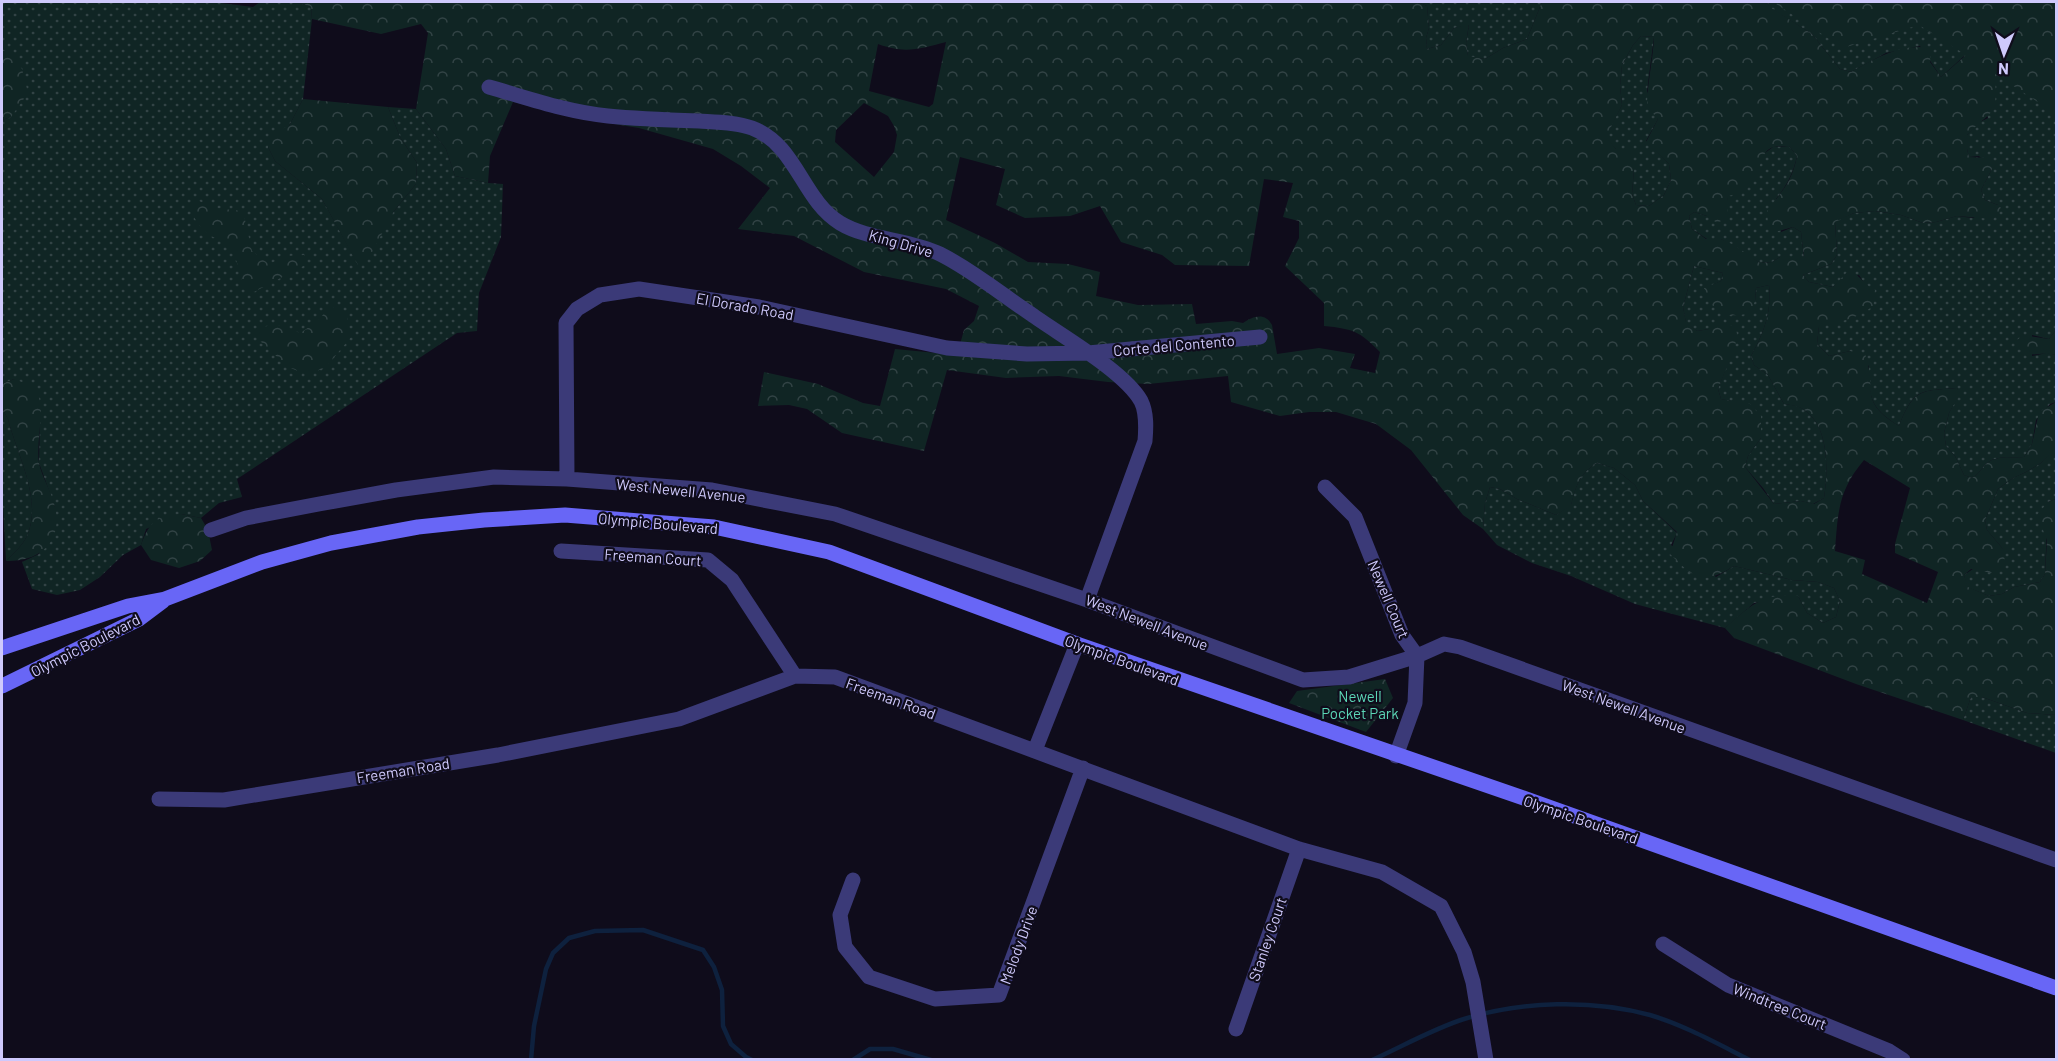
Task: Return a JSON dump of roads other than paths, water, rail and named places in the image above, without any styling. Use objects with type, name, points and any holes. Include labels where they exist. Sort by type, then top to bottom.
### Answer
[{"type":"main road","name":"Olympic Boulevard","points":[[2,648],[128,606],[165,599],[262,562],[331,543],[418,527],[565,515],[714,527],[829,552],[1077,644],[1396,756],[1533,801],[2056,988]]},
{"type":"main road","name":"Olympic Boulevard","points":[[2,686],[139,619],[165,599]]},
{"type":"street","name":"King Drive","points":[[489,87],[582,113],[643,119],[722,122],[752,128],[772,138],[785,152],[826,212],[841,224],[866,234],[906,242],[940,254],[1088,353],[1128,384],[1142,402],[1146,424],[1145,441],[1088,600]]},
{"type":"street","name":"El Dorado Road","points":[[567,479],[566,323],[578,309],[600,295],[639,289],[748,305],[947,348],[1027,354],[1088,353]]},
{"type":"street","name":"Corte del Contento","points":[[1088,353],[1260,337]]},
{"type":"street","name":"West Newell Avenue","points":[[211,530],[246,518],[396,490],[494,477],[567,479],[712,490],[835,513],[1088,600],[1303,680],[1349,677],[1417,656],[1444,644],[1460,647],[2056,860]]},
{"type":"street","name":"Newell Court","points":[[1325,487],[1355,517],[1402,635],[1417,656],[1415,703],[1396,756]]},
{"type":"street","name":"Freeman Court","points":[[561,551],[708,560],[732,580],[795,676]]},
{"type":"street","points":[[1035,750],[1077,644]]},
{"type":"street","name":"Freeman Road","points":[[159,799],[224,800],[498,755],[679,719],[795,676],[835,677],[1299,849],[1382,872],[1441,906],[1464,952],[1473,982],[1485,1055]]},
{"type":"street","name":"Melody Drive","points":[[853,880],[840,915],[845,947],[869,977],[935,999],[999,995],[1083,768]]},
{"type":"street","name":"Stanley Court","points":[[1236,1029],[1299,849]]},
{"type":"street","name":"Windtree Court","points":[[1663,944],[1728,985],[1889,1051],[1903,1059]]},
{"type":"waterway","points":[[531,1060],[534,1026],[546,969],[553,953],[569,938],[595,931],[643,930],[703,950],[714,967],[722,990],[723,1026],[731,1044],[752,1060]]},
{"type":"waterway","points":[[1372,1060],[1430,1032],[1464,1019],[1509,1009],[1557,1004],[1604,1006],[1650,1015],[1688,1029],[1750,1060]]},
{"type":"waterway","points":[[853,1060],[870,1049],[893,1049],[931,1060]]},
{"type":"park label","name":"Newell Pocket Park","points":[[1360,704]]}]
